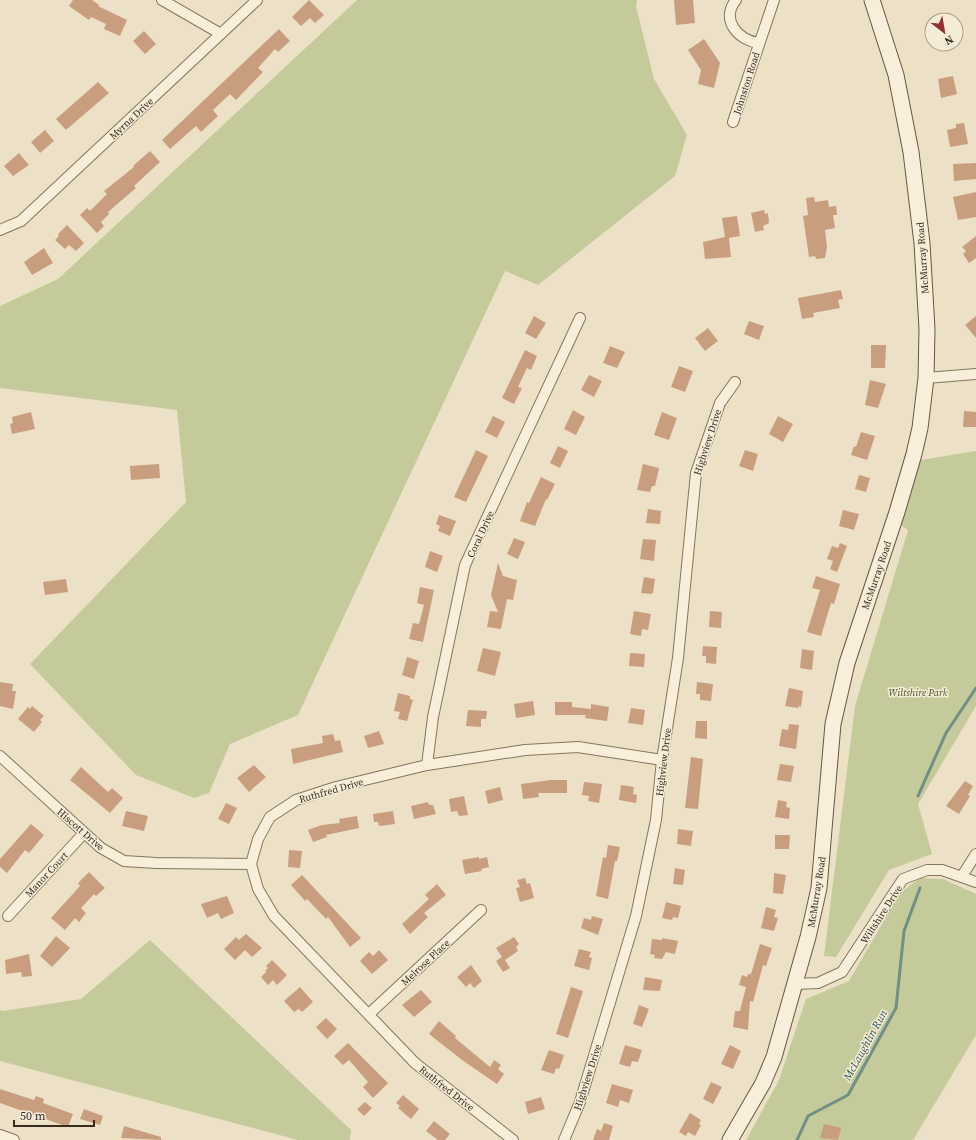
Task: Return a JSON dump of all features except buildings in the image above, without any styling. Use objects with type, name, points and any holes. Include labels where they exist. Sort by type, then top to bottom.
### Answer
[{"type":"main road","name":"McMurray Road","points":[[730,1140],[762,1083],[771,1063],[795,984],[818,888],[829,763],[839,692],[849,656],[897,512],[920,428],[926,378],[926,329],[922,243],[912,160],[898,81],[872,0]]},
{"type":"street","points":[[162,0],[221,34]]},
{"type":"street","name":"Myrna Drive","points":[[0,230],[21,221],[257,0]]},
{"type":"street","name":"Johnston Road","points":[[736,0],[731,12],[731,21],[734,30],[745,40],[759,43]]},
{"type":"street","name":"Johnston Road","points":[[732,122],[774,0]]},
{"type":"street","name":"Coral Drive","points":[[427,765],[433,717],[465,565],[580,318]]},
{"type":"street","points":[[926,378],[976,374]]},
{"type":"street","name":"Highview Drive","points":[[564,1140],[580,1102],[636,916],[656,820],[662,760],[678,658],[696,473],[720,403],[736,382]]},
{"type":"street","name":"Ruthfred Drive","points":[[513,1140],[415,1063],[274,916],[258,889],[251,864],[258,839],[270,817],[296,800],[336,787],[427,765],[525,750],[578,747],[662,760]]},
{"type":"street","name":"Hiscott Drive","points":[[0,756],[101,848],[124,861],[251,864]]},
{"type":"street","name":"Manor Court","points":[[8,916],[84,833]]},
{"type":"street","points":[[962,876],[976,854]]},
{"type":"street","name":"Wiltshire Drive","points":[[795,984],[818,983],[842,972],[858,950],[879,913],[903,879],[927,870],[942,870],[976,882]]},
{"type":"street","name":"Melrose Place","points":[[369,1014],[482,910]]},
{"type":"street","points":[[0,1135],[14,1140]]},
{"type":"green space","points":[[357,0],[637,0],[636,6],[654,79],[687,135],[675,176],[538,285],[505,271],[298,715],[230,744],[209,793],[194,798],[136,775],[30,664],[186,502],[177,410],[0,388],[0,306],[58,279]]},
{"type":"green space","name":"Wiltshire Park","points":[[976,451],[976,706],[918,804],[932,854],[889,870],[836,957],[824,956],[855,706],[908,530],[901,525],[921,460]]},
{"type":"green space","points":[[920,878],[943,879],[976,894],[976,1035],[913,1140],[746,1140],[779,1080],[806,999],[849,981],[900,893]]},
{"type":"green space","points":[[150,940],[351,1130],[350,1140],[298,1140],[0,1061],[0,1010],[3,1011],[81,999]]},
{"type":"waterway","name":"McLaughlin Run","points":[[918,796],[946,733],[976,688]]},
{"type":"waterway","name":"McLaughlin Run","points":[[797,1140],[808,1116],[848,1095],[896,1008],[904,931],[920,888]]}]
